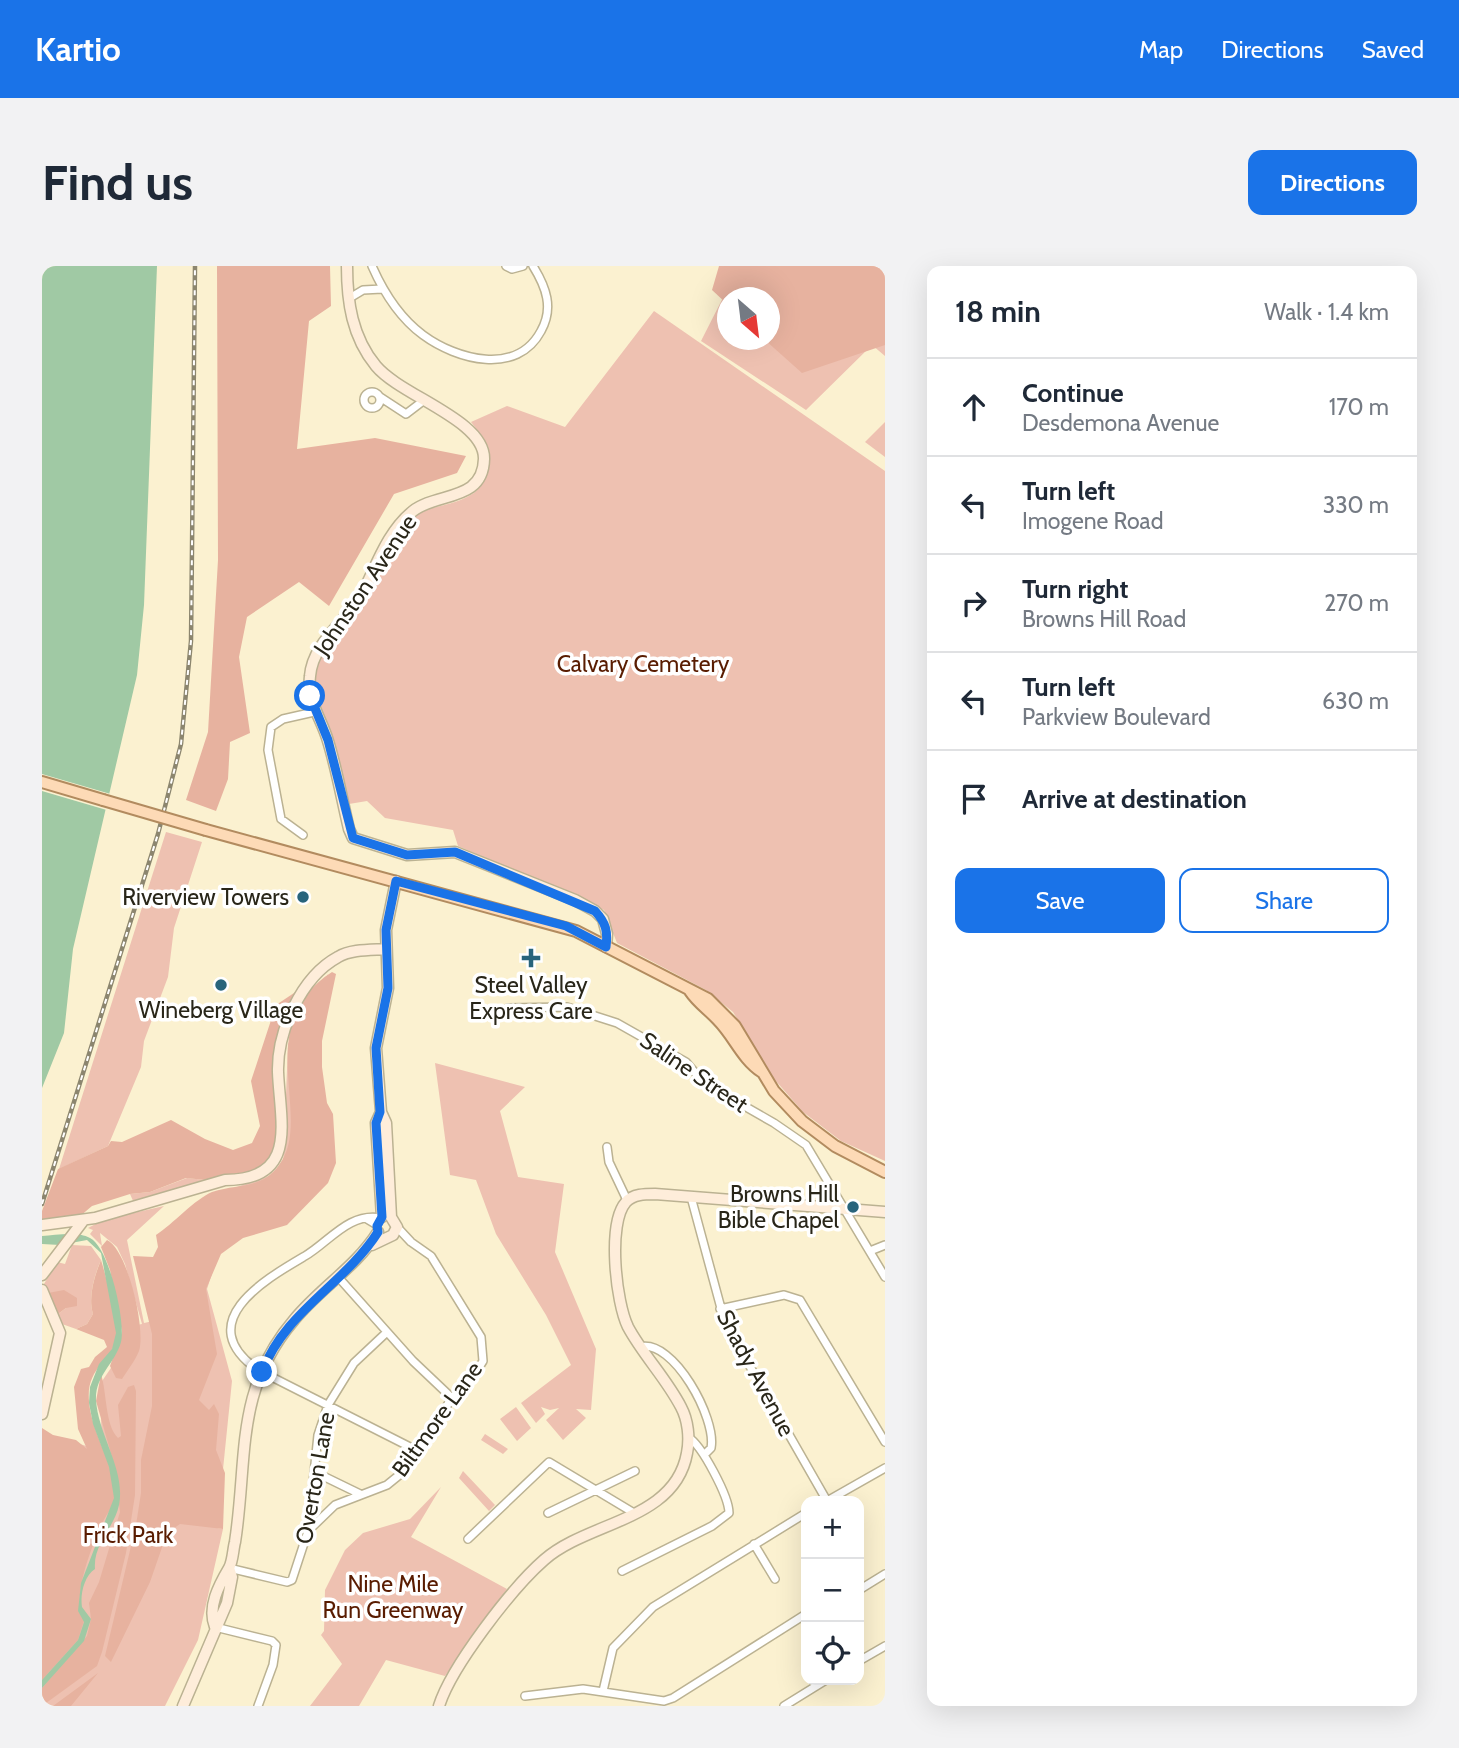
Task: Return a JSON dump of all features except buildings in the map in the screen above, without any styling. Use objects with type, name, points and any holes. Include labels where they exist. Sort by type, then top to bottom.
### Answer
[{"type":"main road","points":[[42,782],[206,830],[566,926],[690,991],[697,1002],[728,1031],[750,1064],[762,1072],[787,1107],[819,1136],[885,1172]]},
{"type":"street","name":"Johnston Avenue","points":[[347,266],[348,299],[356,330],[376,366],[398,387],[471,429],[480,443],[484,458],[482,473],[474,485],[460,495],[416,508],[404,518],[371,570],[363,591],[317,654],[310,673],[310,696],[314,712],[328,740],[353,838],[407,855],[455,852],[575,900],[595,911],[603,919],[607,934],[606,947]]},
{"type":"street","points":[[372,266],[382,289],[422,335],[470,357],[512,358],[527,351],[545,324],[548,304],[545,286],[533,266]]},
{"type":"street","points":[[506,266],[512,269],[523,266]]},
{"type":"street","points":[[348,299],[363,290],[382,289]]},
{"type":"street","points":[[379,401],[406,414],[423,401]]},
{"type":"street","points":[[303,835],[281,819],[268,750],[271,727],[283,719],[314,712]]},
{"type":"street","points":[[183,1706],[230,1590],[229,1568],[239,1509],[243,1439],[254,1389],[291,1322],[339,1278],[369,1247],[384,1226],[376,1123],[380,1112],[376,1048],[388,985],[386,930],[396,881]]},
{"type":"street","points":[[42,1224],[81,1223],[225,1180],[247,1180],[274,1160],[282,1143],[283,1129],[278,1070],[282,1041],[293,1010],[305,988],[338,957],[386,949]]},
{"type":"street","name":"Saline Street","points":[[508,1008],[567,1007],[617,1023],[686,1062],[704,1083],[774,1123],[806,1145],[885,1276]]},
{"type":"street","points":[[607,1147],[609,1162],[627,1200]]},
{"type":"street","points":[[439,1706],[448,1684],[485,1630],[544,1560],[562,1548],[659,1501],[671,1488],[684,1464],[688,1437],[681,1407],[639,1347],[622,1311],[616,1278],[618,1229],[621,1210],[627,1200],[645,1194],[885,1212]]},
{"type":"street","name":"Shady Avenue","points":[[691,1197],[720,1310],[732,1337],[824,1496]]},
{"type":"street","points":[[411,1242],[367,1219],[340,1228],[307,1255],[272,1274],[239,1305],[232,1328],[236,1345],[246,1361],[262,1372],[418,1451]]},
{"type":"street","points":[[42,1275],[81,1223]]},
{"type":"street","points":[[384,1226],[397,1227]]},
{"type":"street","name":"Biltmore Lane","points":[[309,1531],[335,1505],[387,1485],[403,1472],[452,1398],[473,1377],[483,1361],[481,1337],[431,1256],[411,1242],[397,1227]]},
{"type":"street","points":[[870,1251],[885,1245]]},
{"type":"street","points":[[339,1278],[452,1398]]},
{"type":"street","points":[[42,1290],[60,1333],[44,1390],[42,1414]]},
{"type":"street","points":[[720,1310],[784,1295],[800,1300],[885,1442]]},
{"type":"street","name":"Overton Lane","points":[[229,1568],[289,1582],[309,1531],[318,1435],[328,1405],[354,1363],[387,1332]]},
{"type":"street","points":[[639,1347],[652,1346],[664,1353],[694,1390],[703,1406],[712,1436],[711,1448],[704,1455]]},
{"type":"street","points":[[622,1571],[712,1526],[729,1513],[704,1455],[696,1442],[688,1437]]},
{"type":"street","points":[[468,1539],[549,1462],[634,1513]]},
{"type":"street","points":[[836,1496],[885,1468]]},
{"type":"street","points":[[548,1513],[635,1471]]},
{"type":"street","points":[[316,1478],[325,1477],[360,1494]]},
{"type":"street","points":[[603,1691],[610,1656],[618,1639],[664,1597],[801,1516]]},
{"type":"street","points":[[754,1544],[775,1579]]},
{"type":"street","points":[[864,1587],[885,1574]]},
{"type":"street","points":[[525,1696],[564,1689],[603,1691],[664,1701],[673,1698],[801,1617]]},
{"type":"street","points":[[215,1628],[272,1641],[276,1645],[273,1665],[258,1706]]},
{"type":"street","points":[[864,1658],[885,1646]]},
{"type":"street","points":[[784,1706],[818,1685]]},
{"type":"green space","points":[[217,266],[330,266],[331,306],[309,321],[297,449],[375,438],[466,456],[457,473],[394,494],[329,606],[299,582],[247,617],[239,657],[250,733],[230,742],[228,779],[216,811],[186,800],[208,732],[218,560]]},
{"type":"green space","points":[[719,266],[885,266],[885,345],[802,373],[776,350],[780,350],[780,287],[717,287],[717,295],[712,290]]},
{"type":"green space","points":[[739,266],[885,266],[885,356],[872,345],[806,410],[701,341],[717,309],[717,350],[780,350],[780,287],[728,287]]},
{"type":"green space","name":"Calvary Cemetery","points":[[654,311],[885,471],[885,1161],[841,1141],[803,1112],[775,1080],[733,1012],[706,990],[617,943],[604,910],[458,846],[453,830],[385,818],[367,801],[349,804],[332,736],[315,693],[314,676],[322,655],[363,601],[399,530],[421,512],[465,498],[483,483],[488,463],[486,452],[478,431],[471,422],[507,406],[565,427]]},
{"type":"green space","points":[[885,422],[885,457],[865,442]]},
{"type":"green space","points":[[166,832],[202,842],[174,928],[168,977],[144,1041],[141,1067],[108,1146],[59,1169]]},
{"type":"green space","points":[[332,972],[336,974],[322,1041],[322,1067],[327,1103],[333,1114],[336,1163],[328,1183],[287,1225],[243,1238],[221,1254],[206,1289],[217,1354],[199,1400],[209,1410],[214,1404],[219,1414],[216,1450],[225,1473],[223,1529],[180,1524],[167,1533],[150,1582],[111,1662],[105,1656],[136,1525],[141,1493],[141,1460],[152,1406],[152,1334],[133,1256],[153,1257],[158,1247],[156,1235],[205,1195],[257,1182],[279,1165],[288,1145],[291,1122],[288,1044],[294,1018],[307,994]]},
{"type":"green space","name":"Frick Park","points":[[328,974],[313,1066],[327,1161],[220,1249],[207,1289],[232,1381],[217,1528],[223,1529],[198,1640],[165,1706],[42,1706],[42,1432],[102,1451],[100,1384],[126,1346],[126,1327],[142,1324],[125,1264],[117,1247],[100,1233],[102,1246],[90,1234],[93,1230],[88,1228],[103,1220],[164,1206],[127,1240],[144,1323],[158,1317],[183,1288],[223,1192],[283,1171],[288,1044]]},
{"type":"green space","points":[[300,989],[279,1035],[280,1133],[270,1160],[256,1172],[215,1181],[186,1178],[150,1192],[130,1194],[92,1206],[79,1217],[42,1222],[42,1211],[58,1169],[108,1146],[111,1141],[122,1142],[171,1120],[205,1139],[233,1150],[252,1143],[260,1126],[251,1081],[276,1005]]},
{"type":"green space","points":[[435,1063],[525,1087],[500,1111],[518,1177],[564,1184],[555,1252],[596,1349],[591,1410],[576,1409],[586,1418],[563,1440],[546,1420],[559,1408],[550,1410],[541,1407],[545,1414],[536,1423],[521,1403],[571,1365],[546,1315],[496,1234],[476,1180],[450,1175]]},
{"type":"green space","points":[[187,1178],[215,1181],[134,1203],[130,1194],[150,1192]]},
{"type":"green space","points":[[107,1240],[115,1247],[128,1274],[140,1326],[139,1351],[122,1379],[116,1378],[110,1366],[122,1332],[110,1270],[101,1247]]},
{"type":"green space","points":[[72,1245],[91,1246],[101,1260],[92,1287],[93,1314],[87,1324],[76,1329],[62,1324],[58,1314],[66,1308],[57,1293],[48,1293],[44,1284],[57,1262],[65,1264]]},
{"type":"green space","points":[[101,1260],[114,1312],[116,1339],[91,1380],[89,1401],[94,1426],[112,1476],[114,1500],[103,1521],[84,1573],[80,1600],[84,1621],[78,1640],[42,1680],[42,1428],[53,1435],[76,1440],[87,1449],[78,1429],[74,1387],[81,1369],[89,1367],[95,1357],[107,1347],[104,1340],[76,1329],[87,1324],[93,1314],[92,1287]]},
{"type":"green space","points":[[64,1290],[77,1298],[77,1306],[66,1308],[58,1314],[48,1293]]},
{"type":"green space","points":[[101,1374],[108,1417],[118,1438],[121,1436],[118,1405],[128,1387],[134,1385],[136,1391],[135,1495],[126,1553],[97,1666],[42,1706],[42,1688],[87,1636],[91,1619],[89,1603],[99,1582],[120,1512],[114,1464],[96,1401]]},
{"type":"green space","points":[[516,1407],[531,1428],[517,1441],[500,1419]]},
{"type":"green space","points":[[485,1434],[508,1449],[503,1454],[481,1440]]},
{"type":"green space","name":"Nine Mile Run Greenway","points":[[463,1471],[495,1505],[489,1511],[459,1478]]},
{"type":"green space","name":"Nine Mile Run Greenway","points":[[441,1487],[411,1537],[507,1589],[445,1676],[386,1660],[359,1706],[310,1706],[342,1664],[321,1635],[324,1631],[325,1590],[345,1550],[363,1533],[410,1519]]},
{"type":"green space","points":[[98,1673],[71,1706],[53,1706]]},
{"type":"shaded area","points":[[42,266],[157,266],[144,605],[137,675],[73,949],[64,1033],[42,1088]]},
{"type":"shaded area","points":[[79,1235],[90,1238],[97,1244],[104,1255],[114,1286],[122,1332],[118,1350],[99,1383],[96,1400],[101,1426],[119,1479],[119,1505],[97,1551],[95,1569],[84,1586],[82,1607],[91,1619],[84,1641],[42,1688],[42,1680],[78,1640],[84,1622],[78,1611],[81,1583],[114,1498],[109,1467],[93,1424],[89,1403],[90,1387],[99,1364],[112,1349],[116,1333],[101,1253],[87,1240],[60,1245],[42,1244],[42,1236]]},
{"type":"pier","points":[[42,774],[114,795],[110,811],[42,791]]},
{"type":"railway","points":[[42,1204],[158,834],[181,744],[191,641],[195,266]]},
{"type":"place","name":"Riverview Towers","points":[[303,897]]},
{"type":"place","name":"Steel Valley Express Care","points":[[531,958]]},
{"type":"place","name":"Wineberg Village","points":[[221,985]]},
{"type":"place","name":"Browns Hill Bible Chapel","points":[[853,1207]]},
{"type":"route","points":[[262,1372],[291,1322],[369,1247],[378,1232],[378,1222],[382,1217],[376,1123],[380,1112],[376,1048],[388,988],[386,930],[396,881],[566,926],[606,947],[607,934],[603,919],[595,911],[575,900],[455,852],[407,855],[353,838],[338,790],[328,740],[314,712],[310,696]]}]
